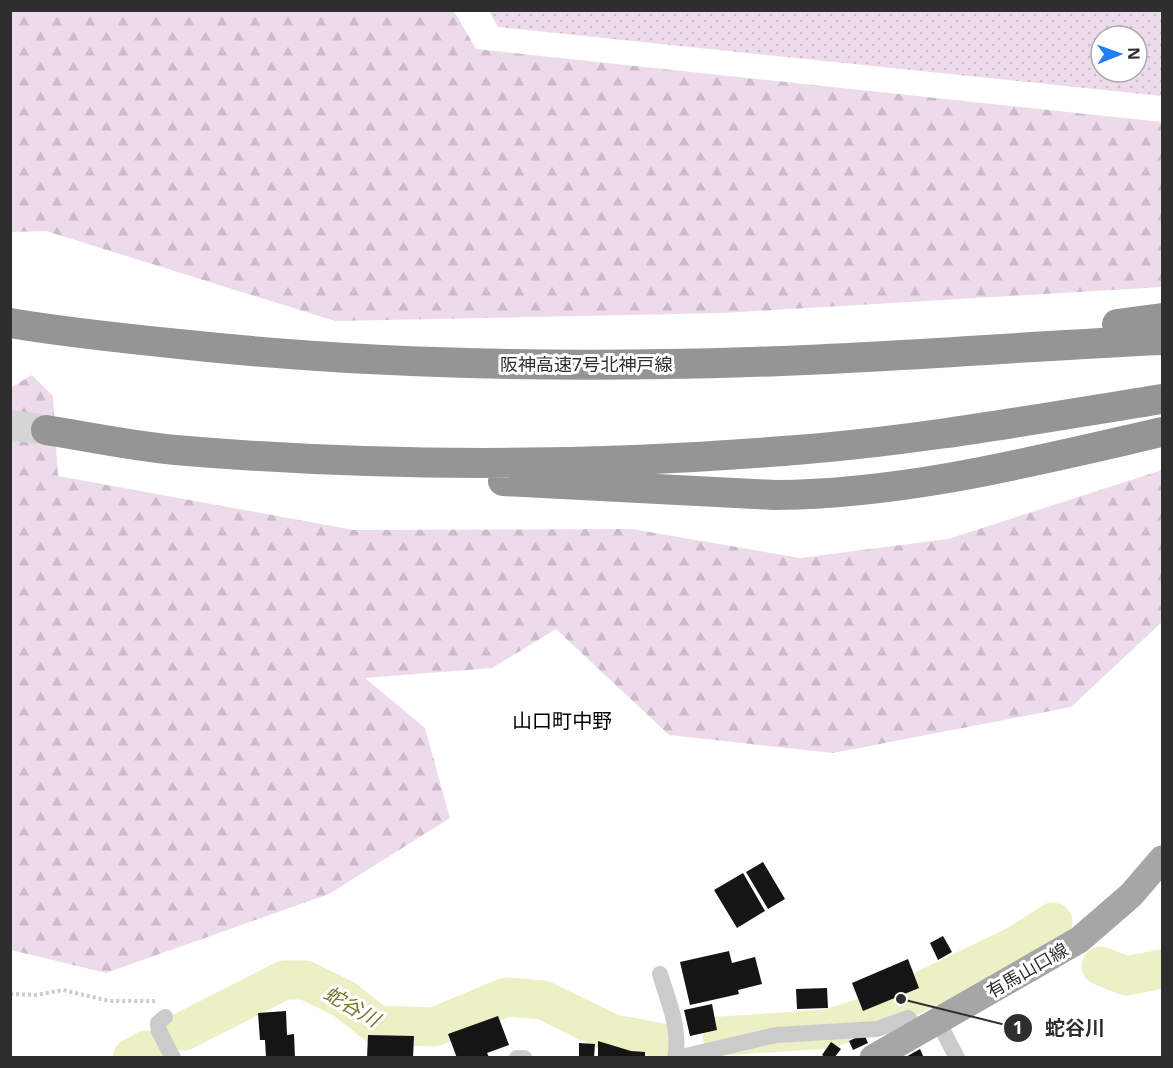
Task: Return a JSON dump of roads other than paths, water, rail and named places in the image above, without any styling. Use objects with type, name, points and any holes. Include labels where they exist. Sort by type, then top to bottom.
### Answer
[{"type":"highway","points":[[861,356],[1162,318]]},
{"type":"highway","name":"阪神高速7号北神戸線","points":[[10,323],[135,340],[242,351],[448,364],[753,362],[1162,340]]},
{"type":"highway","points":[[172,449],[400,463],[521,462],[784,452],[911,438],[1162,399]]},
{"type":"highway","points":[[46,430],[275,466],[378,475],[775,495],[810,495],[960,477],[1162,432]]},
{"type":"main road","name":"有馬山口線","points":[[873,1058],[1079,940],[1131,895],[1162,859]]},
{"type":"street","points":[[660,974],[675,1024],[676,1058],[776,1035],[877,1029],[908,1018],[929,1026],[957,1058]]},
{"type":"street","points":[[165,1017],[158,1023],[159,1031],[173,1058]]},
{"type":"street","points":[[517,1058],[524,1058]]},
{"type":"waterway","name":"蛇谷川","points":[[722,1036],[827,1029],[872,1015],[1019,944],[1053,922]]},
{"type":"waterway","name":"蛇谷川","points":[[1101,966],[1126,976],[1162,969]]},
{"type":"waterway","name":"蛇谷川","points":[[184,1031],[284,980],[305,980],[344,999],[377,1025],[434,1027],[506,997],[543,1000],[613,1034],[663,1043]]},
{"type":"waterway","name":"蛇谷川","points":[[132,1058],[146,1050]]},
{"type":"tunnel","points":[[10,425],[46,430]]},
{"type":"place","name":"蛇谷川","points":[[901,999]]},
{"type":"district","name":"山口町中野","points":[[562,720]]}]
